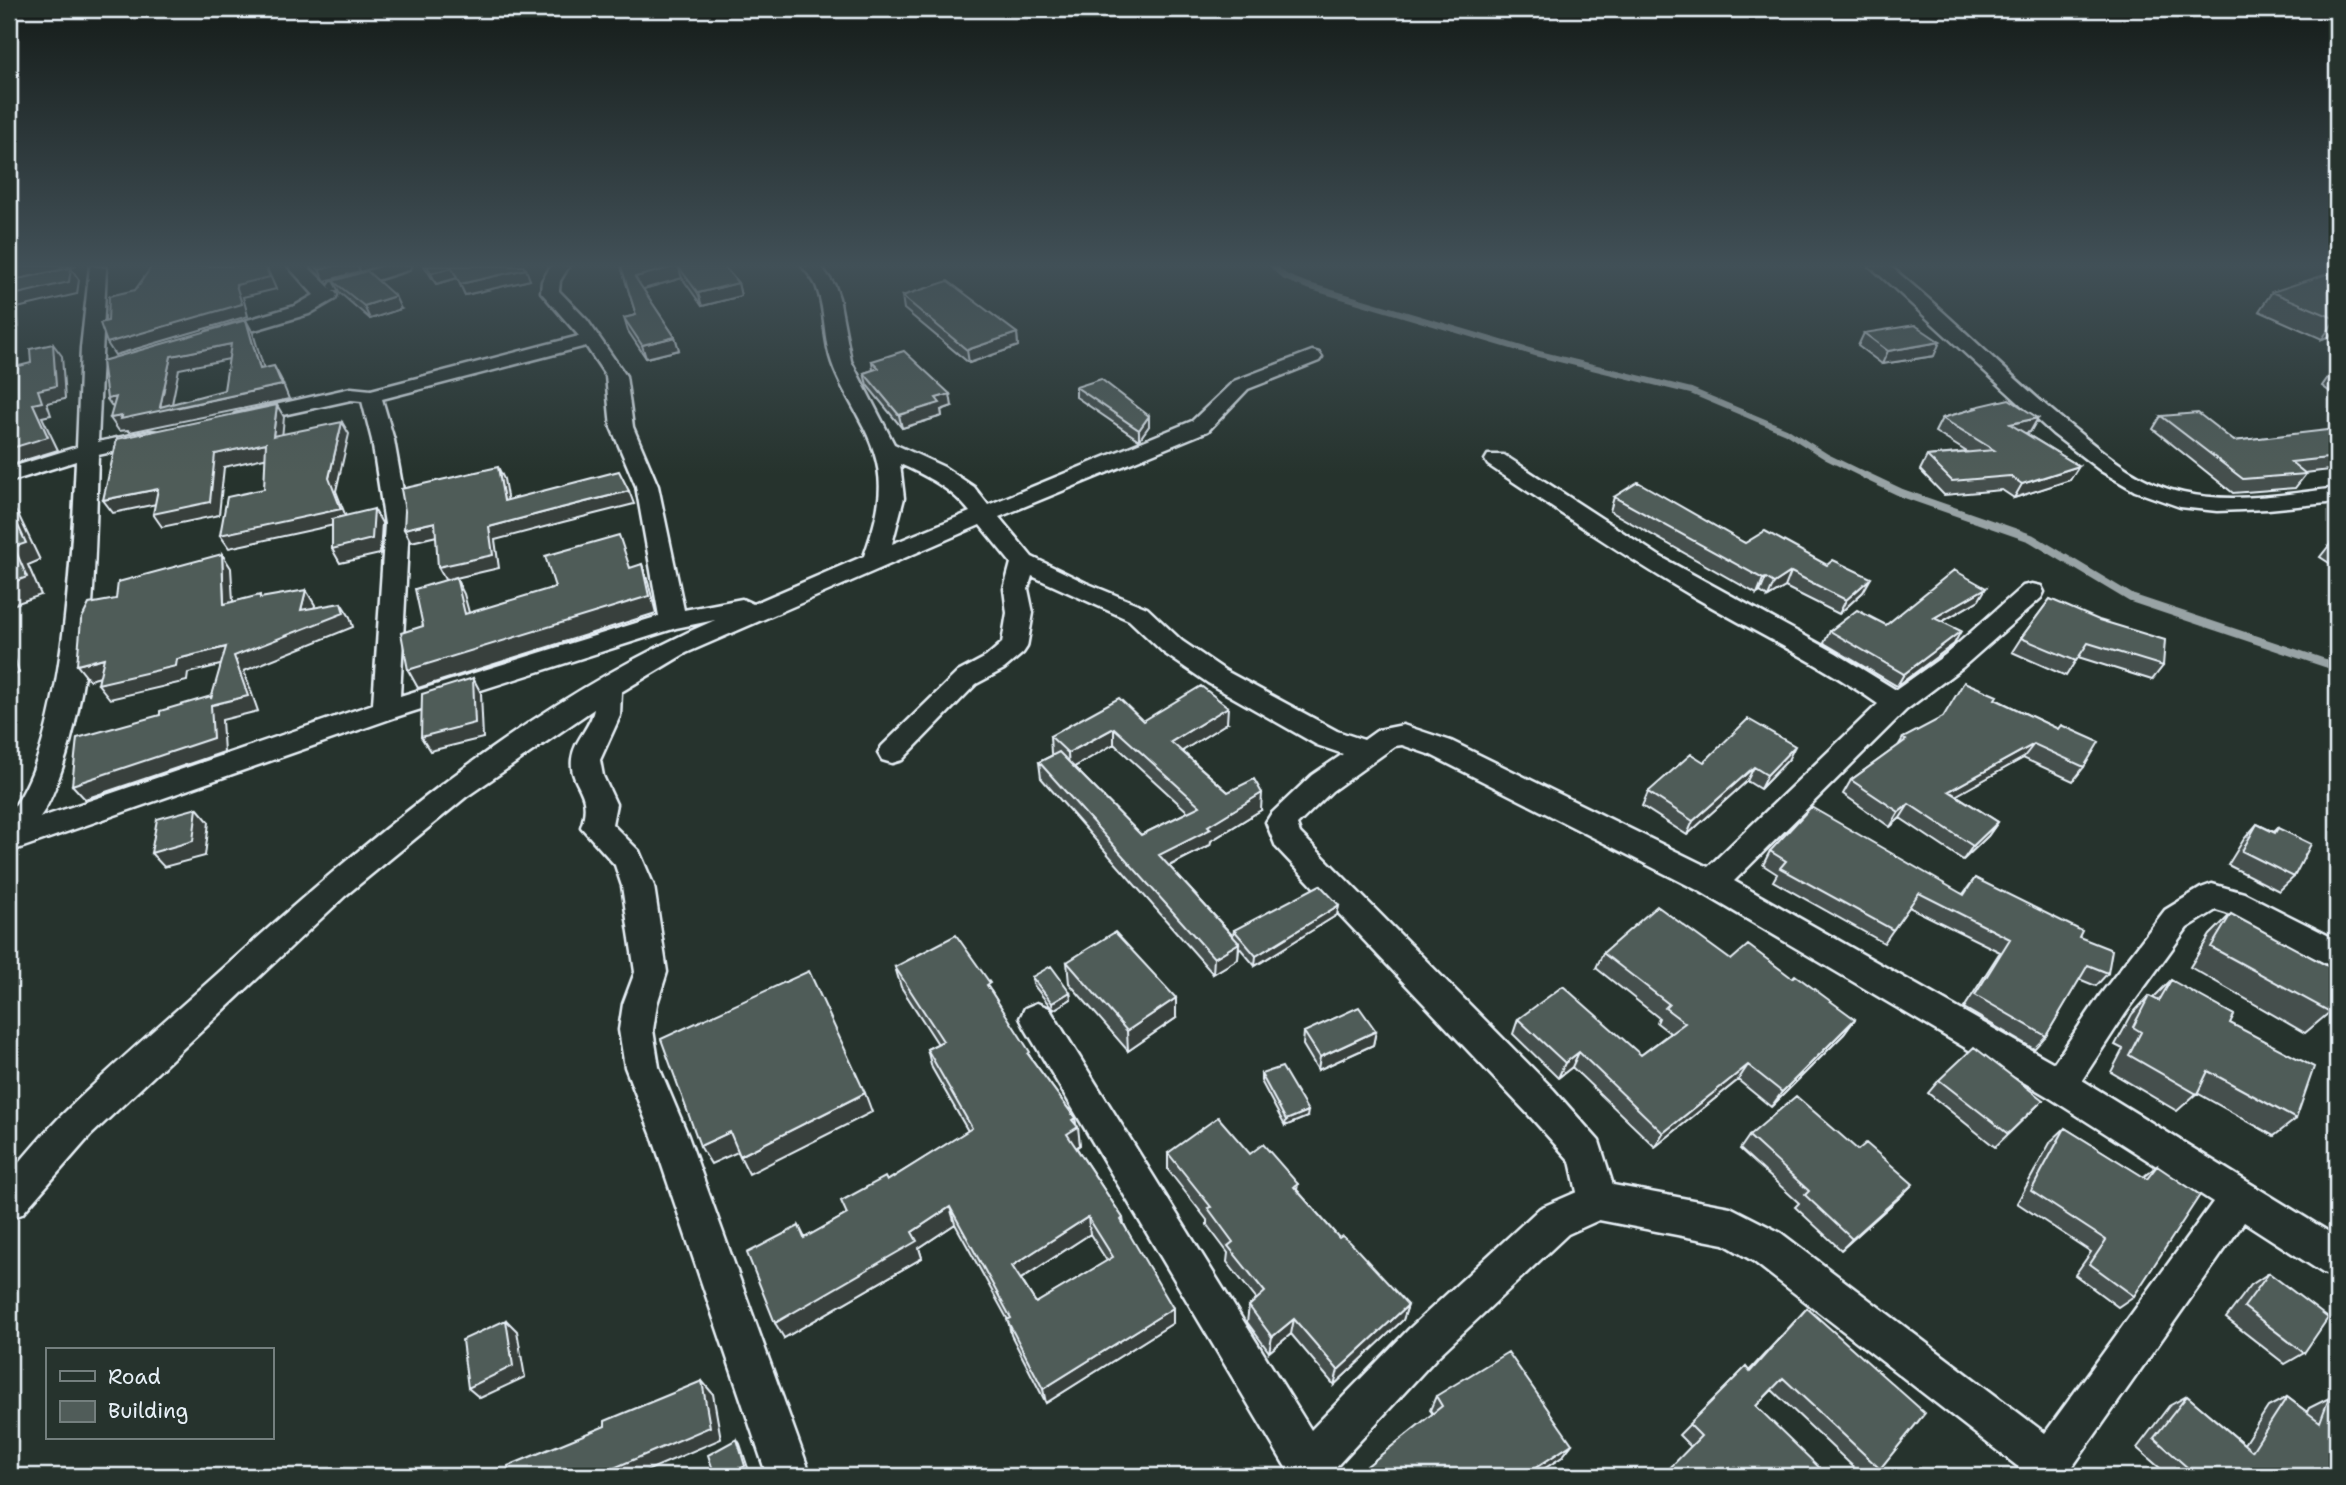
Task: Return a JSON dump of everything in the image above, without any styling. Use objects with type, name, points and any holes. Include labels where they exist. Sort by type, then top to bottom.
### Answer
[{"type":"street","points":[[9,833],[20,826],[35,804],[60,730],[81,589],[87,451],[97,369],[97,335]]},
{"type":"street","points":[[197,341],[216,335]]},
{"type":"street","points":[[588,335],[616,376],[622,427],[647,486],[673,620]]},
{"type":"street","points":[[836,335],[841,362],[887,449],[893,479],[892,500],[874,560]]},
{"type":"street","points":[[1957,335],[2014,391],[2108,467],[2137,485],[2166,496],[2198,503],[2258,504],[2337,495]]},
{"type":"street","points":[[219,423],[351,394],[371,396],[590,339]]},
{"type":"street","points":[[9,1201],[77,1124],[334,887],[456,789],[559,717],[677,647],[984,513],[1200,426],[1241,385],[1312,357]]},
{"type":"street","points":[[371,396],[383,440],[397,524],[386,710]]},
{"type":"street","points":[[9,475],[87,451],[166,434]]},
{"type":"street","points":[[887,449],[936,472],[966,492],[1023,562],[1077,589],[1138,614],[1173,647],[1217,677],[1327,738],[1367,751]]},
{"type":"street","points":[[1496,460],[1705,593],[1865,680],[1896,702]]},
{"type":"street","points":[[892,753],[967,678],[995,663],[1014,648],[1020,612],[1016,589],[1023,562]]},
{"type":"street","points":[[1712,883],[1896,702],[1954,661],[2032,592]]},
{"type":"street","points":[[9,840],[386,710],[673,620],[787,599]]},
{"type":"street","points":[[608,688],[606,718],[586,758],[586,771],[598,790],[602,808],[596,827],[598,832],[614,842],[628,859],[638,886],[651,972],[640,1004],[636,1030],[642,1068],[670,1136],[789,1476]]},
{"type":"street","points":[[1598,1201],[1586,1153],[1540,1101],[1287,839],[1281,822],[1322,783],[1388,737],[1421,739],[1712,883],[2059,1085],[2337,1259]]},
{"type":"street","points":[[2059,1085],[2113,1004],[2176,919],[2212,897],[2233,902],[2337,955]]},
{"type":"street","points":[[1037,1018],[1312,1470],[1423,1343],[1555,1221],[1598,1201],[1730,1226],[1767,1247],[2044,1470],[2239,1197]]},
{"type":"building","points":[[104,335],[134,335],[107,343]]},
{"type":"building","points":[[192,335],[250,335],[260,369],[274,366],[282,385],[121,419],[122,416],[110,418],[116,397],[107,399],[102,361]],"holes":[[[231,344],[224,390],[160,407],[171,356]]]},
{"type":"building","points":[[636,335],[675,337],[642,345]]},
{"type":"building","points":[[949,335],[1010,335],[967,350]]},
{"type":"building","points":[[1867,335],[1930,335],[1940,342],[1888,351]]},
{"type":"building","points":[[53,344],[56,386],[38,390],[42,402],[33,404],[48,437],[9,449],[9,353],[15,367],[31,363],[30,349]]},
{"type":"building","points":[[904,351],[950,394],[936,398],[940,403],[899,415],[864,373],[879,368],[872,361]]},
{"type":"building","points":[[1101,379],[1149,416],[1139,430],[1076,387]]},
{"type":"building","points":[[2009,399],[2038,418],[2010,424],[2079,466],[2022,484],[2010,476],[1952,481],[1927,456],[1994,450],[1942,418]]},
{"type":"building","points":[[277,405],[273,436],[342,422],[329,478],[341,509],[220,535],[227,497],[264,489],[266,443],[215,454],[210,502],[153,514],[158,489],[103,500],[117,439]]},
{"type":"building","points":[[2198,413],[2234,441],[2336,429],[2337,457],[2291,462],[2306,474],[2243,479],[2161,416]]},
{"type":"building","points":[[498,467],[504,501],[619,471],[629,491],[489,527],[493,555],[438,567],[435,522],[404,529],[405,511],[401,489]]},
{"type":"building","points":[[1638,482],[1745,543],[1765,531],[1827,565],[1833,560],[1871,578],[1846,600],[1791,572],[1774,583],[1763,579],[1614,497]]},
{"type":"building","points":[[9,506],[26,543],[14,547],[27,577],[9,584]]},
{"type":"building","points":[[374,509],[372,539],[332,549],[332,519]]},
{"type":"building","points":[[619,535],[630,568],[642,564],[649,596],[408,670],[401,633],[423,626],[415,589],[456,577],[465,614],[555,587],[545,556]]},
{"type":"building","points":[[222,554],[224,604],[260,595],[260,598],[306,590],[301,610],[341,603],[344,613],[234,656],[248,696],[211,705],[213,738],[72,785],[77,738],[160,715],[160,711],[211,696],[211,699],[226,647],[177,659],[176,666],[98,684],[104,658],[77,665],[81,620],[89,604],[116,599],[118,582]]},
{"type":"building","points":[[1954,570],[1986,588],[1934,618],[1961,631],[1904,674],[1830,631],[1857,610],[1886,625]]},
{"type":"building","points":[[2050,599],[2099,620],[2165,640],[2163,666],[2088,643],[2076,661],[2021,638]]},
{"type":"building","points":[[473,678],[475,723],[421,737],[422,694]]},
{"type":"building","points":[[1964,682],[1997,696],[1995,699],[2058,729],[2061,725],[2099,742],[2084,767],[2034,744],[1949,791],[1998,822],[1973,846],[1909,804],[1899,812],[1851,780],[1906,740],[1903,738],[1943,717]]},
{"type":"building","points":[[1201,686],[1228,707],[1171,742],[1228,792],[1254,779],[1262,793],[1208,826],[1211,829],[1159,855],[1239,943],[1214,958],[1039,762],[1059,752],[1141,835],[1200,806],[1114,728],[1068,753],[1050,736],[1119,698],[1143,721]]},
{"type":"building","points":[[1748,719],[1795,746],[1767,775],[1754,767],[1693,821],[1648,792],[1691,754],[1704,762]]},
{"type":"building","points":[[1811,807],[1964,895],[1975,878],[2082,931],[2079,937],[2112,950],[2108,973],[2088,965],[2046,1036],[1975,995],[2010,939],[1919,893],[1893,930],[1780,868],[1786,861],[1770,851]]},
{"type":"building","points":[[197,808],[193,841],[151,853],[157,819]]},
{"type":"building","points":[[2257,824],[2275,833],[2278,828],[2311,844],[2294,877],[2242,851]]},
{"type":"building","points":[[1320,885],[1339,905],[1256,956],[1234,930]]},
{"type":"building","points":[[1657,906],[1731,960],[1748,945],[1792,978],[1795,975],[1855,1019],[1782,1092],[1748,1065],[1663,1133],[1579,1052],[1565,1063],[1518,1019],[1563,986],[1641,1055],[1685,1023],[1665,1008],[1669,1004],[1603,953]]},
{"type":"building","points":[[2231,914],[2337,971],[2337,998],[2330,1012],[2211,947]]},
{"type":"building","points":[[1115,932],[1176,998],[1127,1031],[1067,962]]},
{"type":"building","points":[[956,935],[990,983],[987,985],[1030,1052],[1028,1054],[1075,1118],[1072,1120],[1078,1127],[1067,1134],[1123,1218],[1121,1220],[1173,1308],[1043,1389],[1007,1320],[1011,1318],[950,1207],[912,1232],[917,1241],[775,1323],[747,1253],[799,1226],[804,1238],[847,1214],[841,1201],[885,1177],[887,1181],[972,1128],[927,1049],[943,1041],[895,967]],"holes":[[[1088,1217],[1113,1257],[1036,1303],[1012,1266]]]},
{"type":"building","points":[[1051,966],[1070,992],[1052,1003],[1032,977]]},
{"type":"building","points":[[809,971],[865,1093],[740,1156],[730,1132],[700,1146],[661,1039]]},
{"type":"building","points":[[2171,980],[2234,1015],[2230,1023],[2314,1067],[2296,1119],[2208,1071],[2197,1094],[2129,1055],[2141,1032],[2133,1027],[2149,996],[2159,1001]]},
{"type":"building","points":[[1359,1007],[1376,1031],[1320,1057],[1304,1032]]},
{"type":"building","points":[[1974,1047],[2043,1100],[2008,1134],[1939,1080]]},
{"type":"building","points":[[1282,1067],[1308,1111],[1286,1120],[1261,1074]]},
{"type":"building","points":[[1796,1096],[1858,1150],[1866,1143],[1913,1184],[1852,1239],[1805,1195],[1809,1191],[1749,1136]]},
{"type":"building","points":[[1218,1117],[1250,1154],[1263,1144],[1298,1184],[1294,1187],[1339,1238],[1342,1236],[1350,1242],[1408,1305],[1338,1370],[1294,1319],[1272,1337],[1249,1306],[1265,1292],[1228,1246],[1233,1242],[1208,1208],[1211,1207],[1168,1153]]},
{"type":"building","points":[[2065,1128],[2147,1179],[2157,1166],[2200,1195],[2134,1296],[2090,1264],[2106,1240],[2031,1191]]},
{"type":"building","points":[[2269,1273],[2328,1318],[2304,1353],[2244,1307]]},
{"type":"building","points":[[1807,1308],[1925,1413],[1880,1469],[1783,1378],[1756,1406],[1828,1476],[1662,1476],[1701,1436],[1689,1424],[1746,1367],[1750,1372]]},
{"type":"building","points":[[506,1320],[513,1366],[468,1388],[462,1340]]},
{"type":"building","points":[[1508,1352],[1572,1444],[1523,1476],[1365,1476],[1361,1471],[1442,1406],[1436,1396]]},
{"type":"building","points":[[702,1381],[710,1427],[600,1476],[509,1476],[508,1466],[605,1426],[605,1421]]},
{"type":"building","points":[[2187,1396],[2252,1451],[2287,1397],[2320,1422],[2329,1398],[2337,1404],[2337,1476],[2197,1476],[2154,1438]]},
{"type":"building","points":[[737,1439],[745,1466],[728,1476],[715,1476],[708,1455]]},
{"type":"building","points":[[988,1469],[991,1476],[975,1476]]},
{"type":"waterway","points":[[1476,335],[1539,354],[1691,391],[1786,431],[1827,457],[1870,478]]},
{"type":"waterway","points":[[1866,476],[1902,493],[2031,538],[2131,598],[2337,667]]}]
